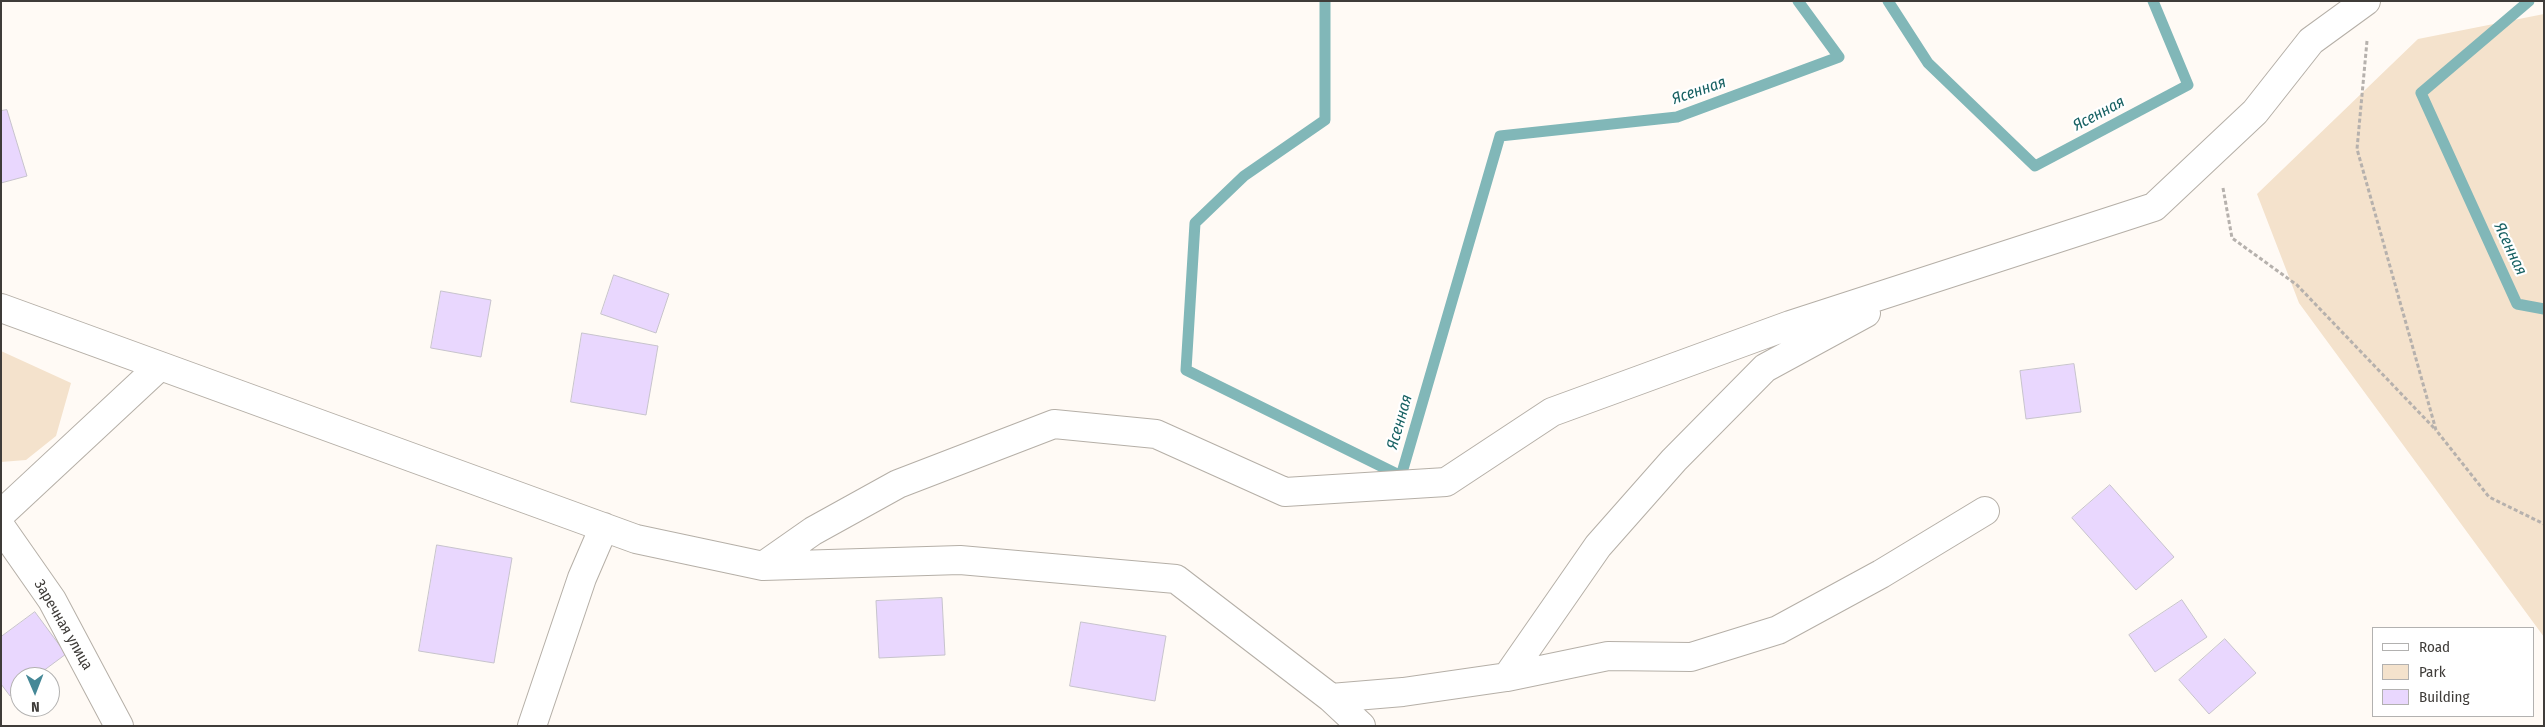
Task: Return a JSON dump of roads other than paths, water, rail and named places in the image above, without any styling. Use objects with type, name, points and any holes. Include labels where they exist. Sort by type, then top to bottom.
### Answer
[{"type":"street","points":[[763,566],[813,531],[898,484],[1054,424],[1156,434],[1285,492],[1446,482],[1552,412],[1790,325],[2154,207],[2255,112],[2311,41],[2366,1]]},
{"type":"street","points":[[1507,677],[1598,546],[1674,460],[1765,368],[1926,280]]},
{"type":"street","points":[[1,308],[636,539],[763,566],[960,560],[1176,579],[1332,698],[1361,726]]},
{"type":"street","points":[[1,514],[160,366]]},
{"type":"street","points":[[1332,698],[1403,692],[1507,677],[1608,656],[1691,657],[1778,630],[1881,574],[1985,511]]},
{"type":"street","name":"Заречная улица","points":[[1,527],[52,600],[119,726]]},
{"type":"street","points":[[532,726],[582,578],[604,527]]},
{"type":"waterway","name":"Ясенная","points":[[1325,1],[1325,120],[1244,176],[1195,223],[1186,370],[1401,476],[1500,136],[1677,117],[1839,57],[1798,1]]},
{"type":"waterway","name":"Ясенная","points":[[1888,1],[1928,63],[2035,166],[2188,85],[2153,1]]},
{"type":"waterway","name":"Ясенная","points":[[2529,1],[2421,93],[2517,304],[2544,309]]}]
